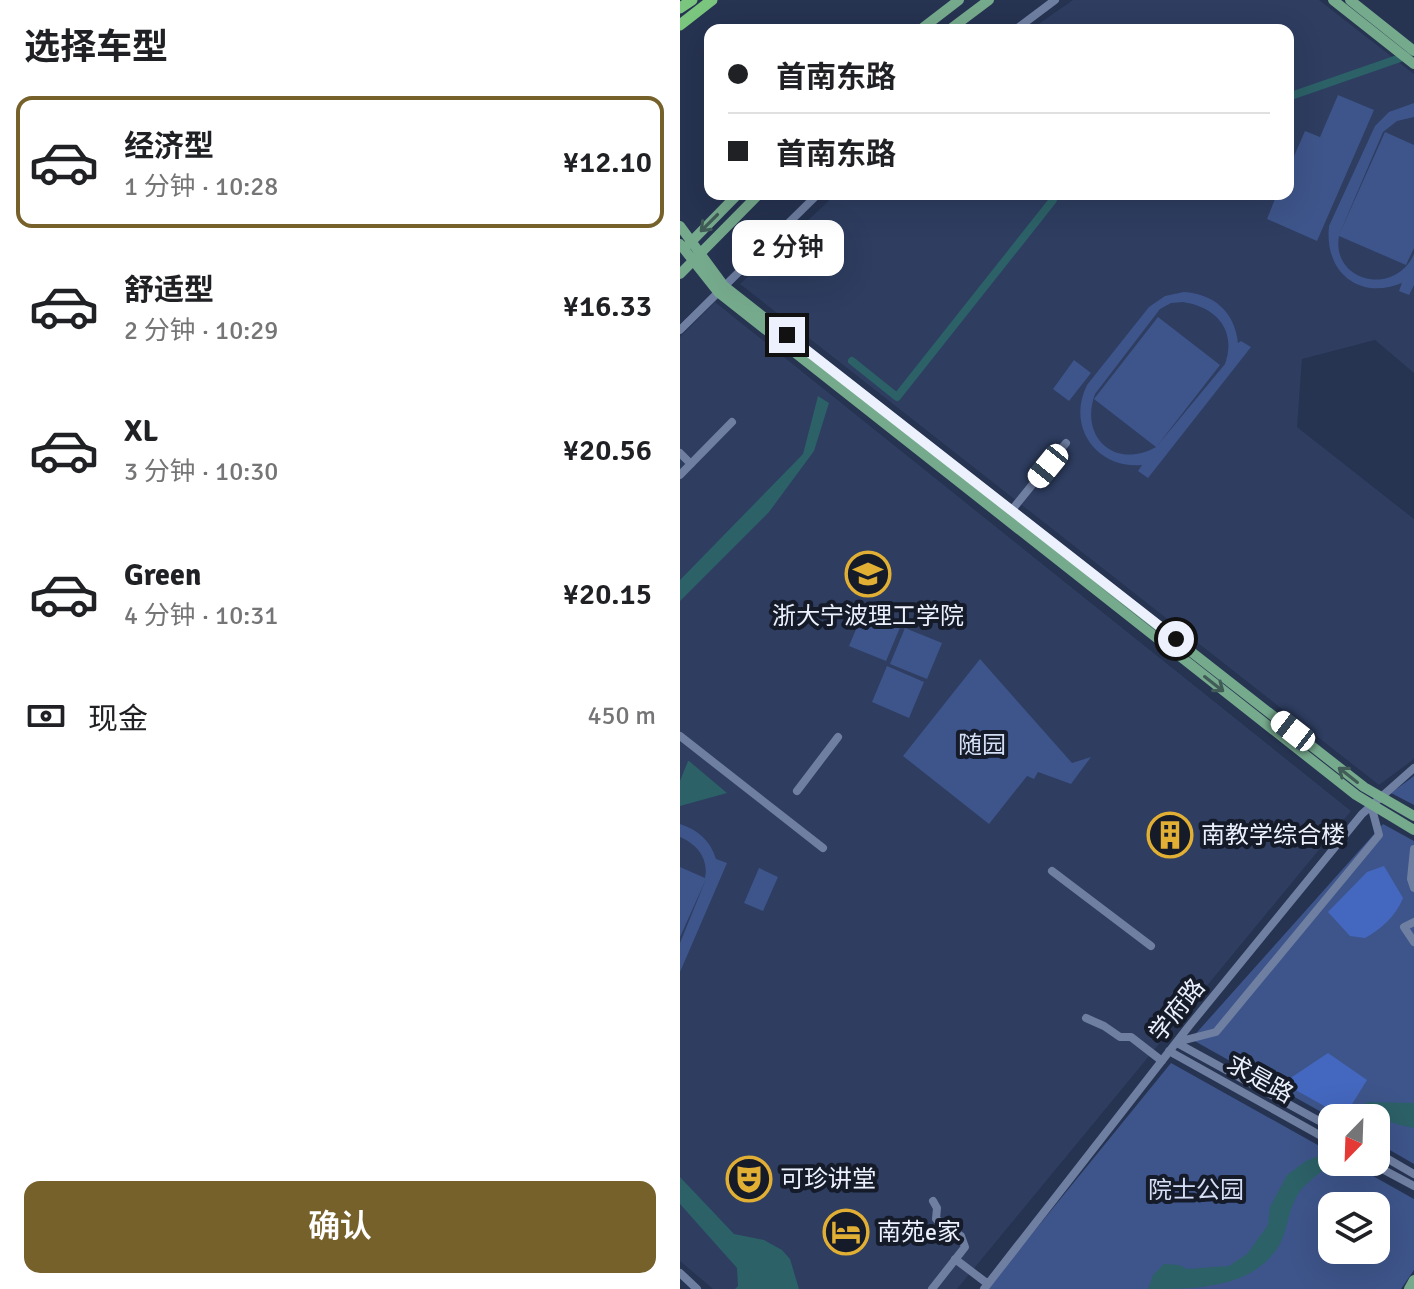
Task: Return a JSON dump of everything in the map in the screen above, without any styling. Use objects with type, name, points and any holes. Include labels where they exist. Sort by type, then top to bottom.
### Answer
[{"type":"highway","points":[[680,8],[692,0]]},
{"type":"highway","points":[[680,25],[712,0]]},
{"type":"main road","points":[[928,24],[959,0]]},
{"type":"main road","points":[[957,24],[989,0]]},
{"type":"main road","points":[[1333,0],[1399,46],[1414,51]]},
{"type":"main road","points":[[1350,0],[1414,64]]},
{"type":"main road","points":[[684,246],[732,200]]},
{"type":"main road","points":[[680,274],[753,200]]},
{"type":"main road","points":[[680,226],[684,246],[721,289],[1109,603],[1414,830]]},
{"type":"main road","points":[[721,289],[1011,511],[1364,787],[1376,801],[1414,816]]},
{"type":"main road","points":[[1409,1289],[1414,1280]]},
{"type":"street","points":[[1023,24],[1055,0]]},
{"type":"street","points":[[680,330],[812,200]]},
{"type":"street","points":[[680,475],[732,422]]},
{"type":"street","points":[[1011,511],[1066,443]]},
{"type":"street","points":[[680,453],[691,464]]},
{"type":"street","points":[[680,736],[823,848]]},
{"type":"street","points":[[797,791],[838,737]]},
{"type":"street","name":"学府路","points":[[986,1286],[1176,1042],[1376,801],[1414,768]]},
{"type":"street","points":[[1176,1042],[1216,1032],[1379,835],[1376,801]]},
{"type":"street","points":[[1414,849],[1411,879],[1414,888]]},
{"type":"street","points":[[1052,871],[1151,946]]},
{"type":"street","points":[[1414,922],[1404,927],[1414,942]]},
{"type":"street","points":[[1086,1018],[1120,1037],[1131,1037],[1162,1061]]},
{"type":"street","name":"求是路","points":[[1176,1042],[1318,1121]]},
{"type":"street","name":"求是路","points":[[1169,1051],[1318,1134]]},
{"type":"street","points":[[1390,1160],[1414,1174]]},
{"type":"street","points":[[1390,1173],[1414,1186]]},
{"type":"street","points":[[932,1289],[965,1247],[961,1236],[936,1219],[937,1208],[933,1201]]},
{"type":"street","points":[[955,1259],[986,1286]]},
{"type":"street","points":[[680,1273],[697,1289]]},
{"type":"shaded area","points":[[1073,0],[1319,0],[1414,74],[1414,373],[1375,340],[1302,359],[1297,427],[1414,519],[1414,759],[1379,785],[740,284],[830,200],[1294,200],[1294,24],[1039,24]]},
{"type":"shaded area","name":"浙大宁波理工学院","points":[[715,302],[1351,811],[957,1289],[713,1289],[680,1261],[680,337]]},
{"type":"shaded area","points":[[818,396],[829,403],[814,451],[769,512],[680,601],[680,580],[803,454]]},
{"type":"shaded area","points":[[688,761],[727,793],[680,806],[680,781]]},
{"type":"shaded area","points":[[1384,866],[1403,898],[1400,905],[1387,921],[1365,938],[1350,936],[1328,912],[1367,872]]},
{"type":"shaded area","points":[[1328,1053],[1367,1080],[1352,1104],[1321,1104],[1283,1083]]},
{"type":"shaded area","points":[[1414,1103],[1414,1128],[1390,1122],[1390,1104],[1364,1104]]},
{"type":"shaded area","points":[[1318,1156],[1318,1174],[1300,1191],[1280,1244],[1269,1259],[1255,1270],[1222,1283],[1204,1287],[1148,1289],[1153,1275],[1164,1264],[1187,1269],[1229,1266],[1247,1254],[1268,1225],[1270,1207],[1287,1175]]},
{"type":"shaded area","points":[[680,1177],[734,1234],[764,1240],[782,1250],[790,1259],[799,1289],[735,1289],[738,1286],[737,1268],[680,1204]]},
{"type":"green space","points":[[1338,95],[1374,110],[1317,241],[1267,219],[1275,200],[1294,200],[1294,156],[1305,131],[1320,137]]},
{"type":"green space","points":[[1414,103],[1414,117],[1397,121],[1383,132],[1339,235],[1385,132],[1414,145],[1414,248],[1406,265],[1339,236],[1339,252],[1345,264],[1354,273],[1366,278],[1393,276],[1405,267],[1414,254],[1414,285],[1409,295],[1399,291],[1402,283],[1371,288],[1347,278],[1332,256],[1329,226],[1375,126],[1389,112]]},
{"type":"green space","points":[[1184,292],[1205,296],[1228,314],[1238,343],[1241,341],[1251,347],[1148,478],[1138,471],[1142,465],[1111,460],[1099,453],[1083,430],[1081,401],[1087,385],[1149,307],[1165,296]],"holes":[[[1171,303],[1195,305],[1214,315],[1226,331],[1228,352],[1225,364],[1157,446],[1220,365],[1158,317],[1094,399],[1156,447],[1141,453],[1114,452],[1096,436],[1092,424],[1091,410],[1095,394],[1160,309]]]},
{"type":"green space","points":[[1074,360],[1091,373],[1069,401],[1053,389]]},
{"type":"green space","points":[[864,610],[901,625],[886,661],[849,646]]},
{"type":"green space","points":[[905,628],[942,643],[927,679],[890,664]]},
{"type":"green space","name":"随园","points":[[980,659],[1072,763],[1091,757],[1071,784],[1038,772],[1034,779],[1027,776],[989,824],[903,756]]},
{"type":"green space","points":[[887,666],[924,682],[909,718],[872,702]]},
{"type":"green space","points":[[1414,776],[1414,805],[1391,793]]},
{"type":"green space","points":[[680,824],[702,837],[716,859],[727,863],[680,972],[680,943],[706,879],[680,937],[680,867],[705,878],[706,871],[700,853],[680,837]]},
{"type":"green space","points":[[1383,824],[1414,841],[1414,1164],[1390,1150],[1390,1104],[1318,1104],[1318,1110],[1191,1039]]},
{"type":"green space","points":[[759,868],[778,877],[763,911],[744,903]]},
{"type":"green space","name":"院士公园","points":[[1171,1063],[1318,1145],[1318,1176],[1373,1176],[1414,1199],[1414,1270],[1401,1289],[987,1289]]},
{"type":"waterway","points":[[1294,95],[1406,56]]},
{"type":"waterway","points":[[852,361],[897,397],[1053,200]]},
{"type":"place","name":"浙大宁波理工学院","points":[[868,574]]},
{"type":"place","name":"南教学综合楼","points":[[1170,835]]},
{"type":"place","name":"可珍讲堂","points":[[749,1179]]},
{"type":"place","name":"南苑e家","points":[[846,1232]]},
{"type":"route","points":[[787,335],[1176,639]]}]
